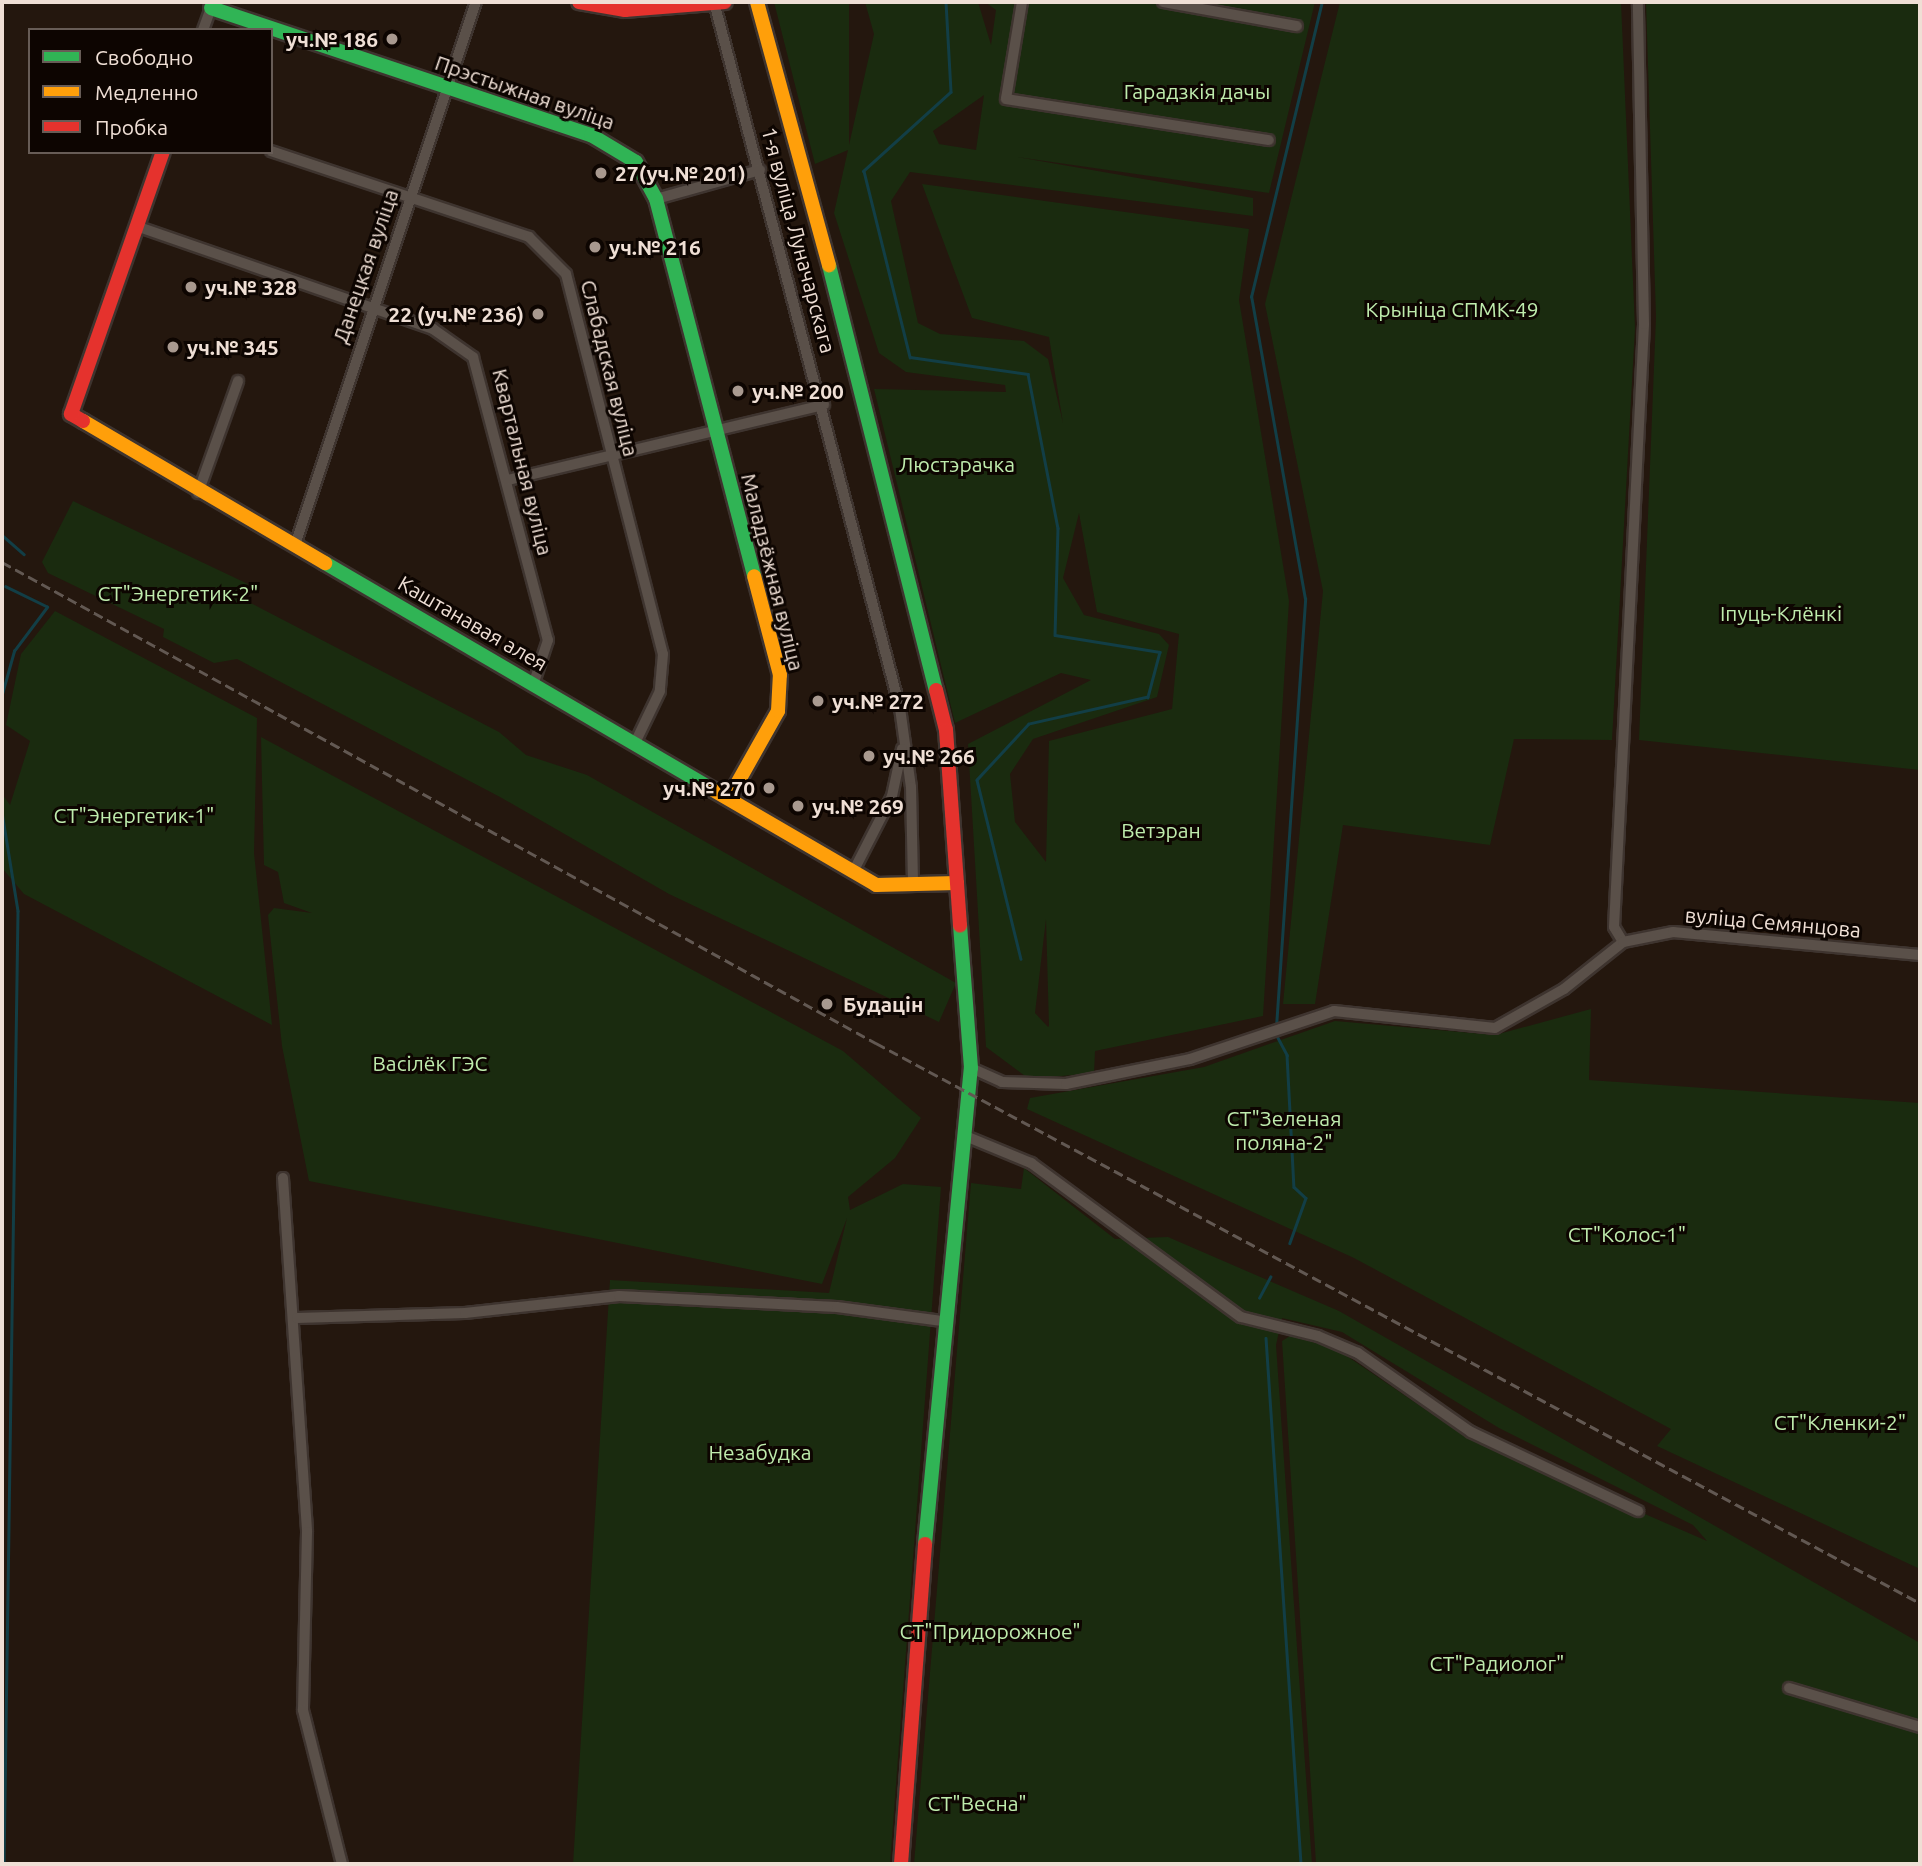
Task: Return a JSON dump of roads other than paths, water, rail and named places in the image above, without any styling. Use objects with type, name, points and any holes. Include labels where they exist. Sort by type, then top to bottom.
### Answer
[{"type":"street","name":"Данецкая вуліца","points":[[295,545],[370,308],[475,2]]},
{"type":"street","points":[[579,2],[625,10],[718,3]]},
{"type":"street","points":[[757,2],[862,385],[946,730],[971,1068],[942,1321],[901,1864]]},
{"type":"street","points":[[1022,2],[1006,99],[1269,140]]},
{"type":"street","points":[[1163,2],[1297,26]]},
{"type":"street","points":[[1623,942],[1614,927],[1644,324],[1637,2]]},
{"type":"street","name":"1-я вуліца Луначарскага","points":[[718,3],[824,405],[903,735]]},
{"type":"street","name":"Прэстыжная вуліца","points":[[212,5],[612,143],[636,162],[656,199],[715,429]]},
{"type":"street","points":[[204,28],[212,5]]},
{"type":"street","name":"Слабадская вуліца","points":[[273,152],[529,237],[556,259],[574,291],[663,654],[660,691],[635,743]]},
{"type":"street","points":[[139,227],[162,154]]},
{"type":"street","points":[[656,199],[760,170]]},
{"type":"street","name":"Каштанавая алея","points":[[139,227],[71,414],[198,493],[295,545],[534,682],[881,887],[957,883]]},
{"type":"street","name":"Квартальная вуліца","points":[[139,227],[433,329],[473,356],[508,480],[548,640],[534,682]]},
{"type":"street","points":[[198,493],[238,381]]},
{"type":"street","points":[[508,480],[824,405]]},
{"type":"street","name":"Маладзёжная вуліца","points":[[715,429],[780,674],[778,711],[729,798]]},
{"type":"street","points":[[854,870],[892,796],[903,735]]},
{"type":"street","points":[[903,735],[913,886]]},
{"type":"street","name":"вуліца Семянцова","points":[[971,1068],[1002,1082],[1066,1084],[1190,1059],[1334,1011],[1496,1028],[1564,989],[1623,942],[1673,932],[1920,955]]},
{"type":"street","points":[[963,1135],[1031,1163],[1241,1318],[1318,1336],[1358,1353],[1471,1432],[1638,1511]]},
{"type":"street","points":[[283,1178],[297,1318],[307,1532],[303,1710],[342,1864]]},
{"type":"street","points":[[297,1318],[465,1313],[619,1296],[837,1307],[942,1321]]},
{"type":"street","points":[[1789,1688],[1920,1727]]},
{"type":"waterway","points":[[946,2],[951,92],[864,171],[910,357],[1028,374],[1058,528],[1055,635],[1160,652],[1148,697],[1029,724],[977,780],[1021,959]]},
{"type":"waterway","points":[[1276,1027],[1305,599],[1251,297],[1322,2]]},
{"type":"waterway","points":[[2,535],[24,554]]},
{"type":"waterway","points":[[2,694],[14,651],[47,607],[6,587]]},
{"type":"waterway","points":[[2,812],[18,911],[4,1864]]},
{"type":"waterway","points":[[1276,1034],[1287,1055],[1294,1187],[1306,1198],[1290,1243]]},
{"type":"waterway","points":[[1259,1298],[1270,1277]]},
{"type":"waterway","points":[[1266,1338],[1301,1864]]},
{"type":"railway","points":[[2,562],[876,1043],[1920,1603]]},
{"type":"place","name":"уч.№ 186","points":[[392,39]]},
{"type":"place","name":"27(уч.№ 201)","points":[[601,173]]},
{"type":"place","name":"уч.№ 216","points":[[595,247]]},
{"type":"place","name":"уч.№ 328","points":[[191,287]]},
{"type":"place","name":"22 (уч.№ 236)","points":[[538,314]]},
{"type":"place","name":"уч.№ 345","points":[[173,347]]},
{"type":"place","name":"уч.№ 200","points":[[738,391]]},
{"type":"place","name":"уч.№ 272","points":[[818,701]]},
{"type":"place","name":"уч.№ 266","points":[[869,756]]},
{"type":"place","name":"уч.№ 270","points":[[769,788]]},
{"type":"place","name":"уч.№ 269","points":[[798,806]]},
{"type":"place","name":"Будацін","points":[[827,1004]]},
{"type":"park label","name":"Гарадзкія дачы","points":[[1197,91]]},
{"type":"park label","name":"Крыніца СПМК-49","points":[[1452,309]]},
{"type":"park label","name":"Люстэрачка","points":[[957,464]]},
{"type":"park label","name":"СТ\"Энергетик-2\"","points":[[178,593]]},
{"type":"park label","name":"Іпуць-Клёнкі","points":[[1781,613]]},
{"type":"park label","name":"СТ\"Энергетик-1\"","points":[[134,815]]},
{"type":"park label","name":"Ветэран","points":[[1161,830]]},
{"type":"park label","name":"Васілёк ГЭС","points":[[430,1063]]},
{"type":"park label","name":"СТ\"Зеленая поляна-2\"","points":[[1284,1130]]},
{"type":"park label","name":"СТ\"Колос-1\"","points":[[1627,1234]]},
{"type":"park label","name":"СТ\"Кленки-2\"","points":[[1840,1422]]},
{"type":"park label","name":"Незабудка","points":[[760,1452]]},
{"type":"park label","name":"СТ\"Придорожное\"","points":[[990,1631]]},
{"type":"park label","name":"СТ\"Радиолог\"","points":[[1497,1663]]},
{"type":"park label","name":"СТ\"Весна\"","points":[[977,1803]]}]
